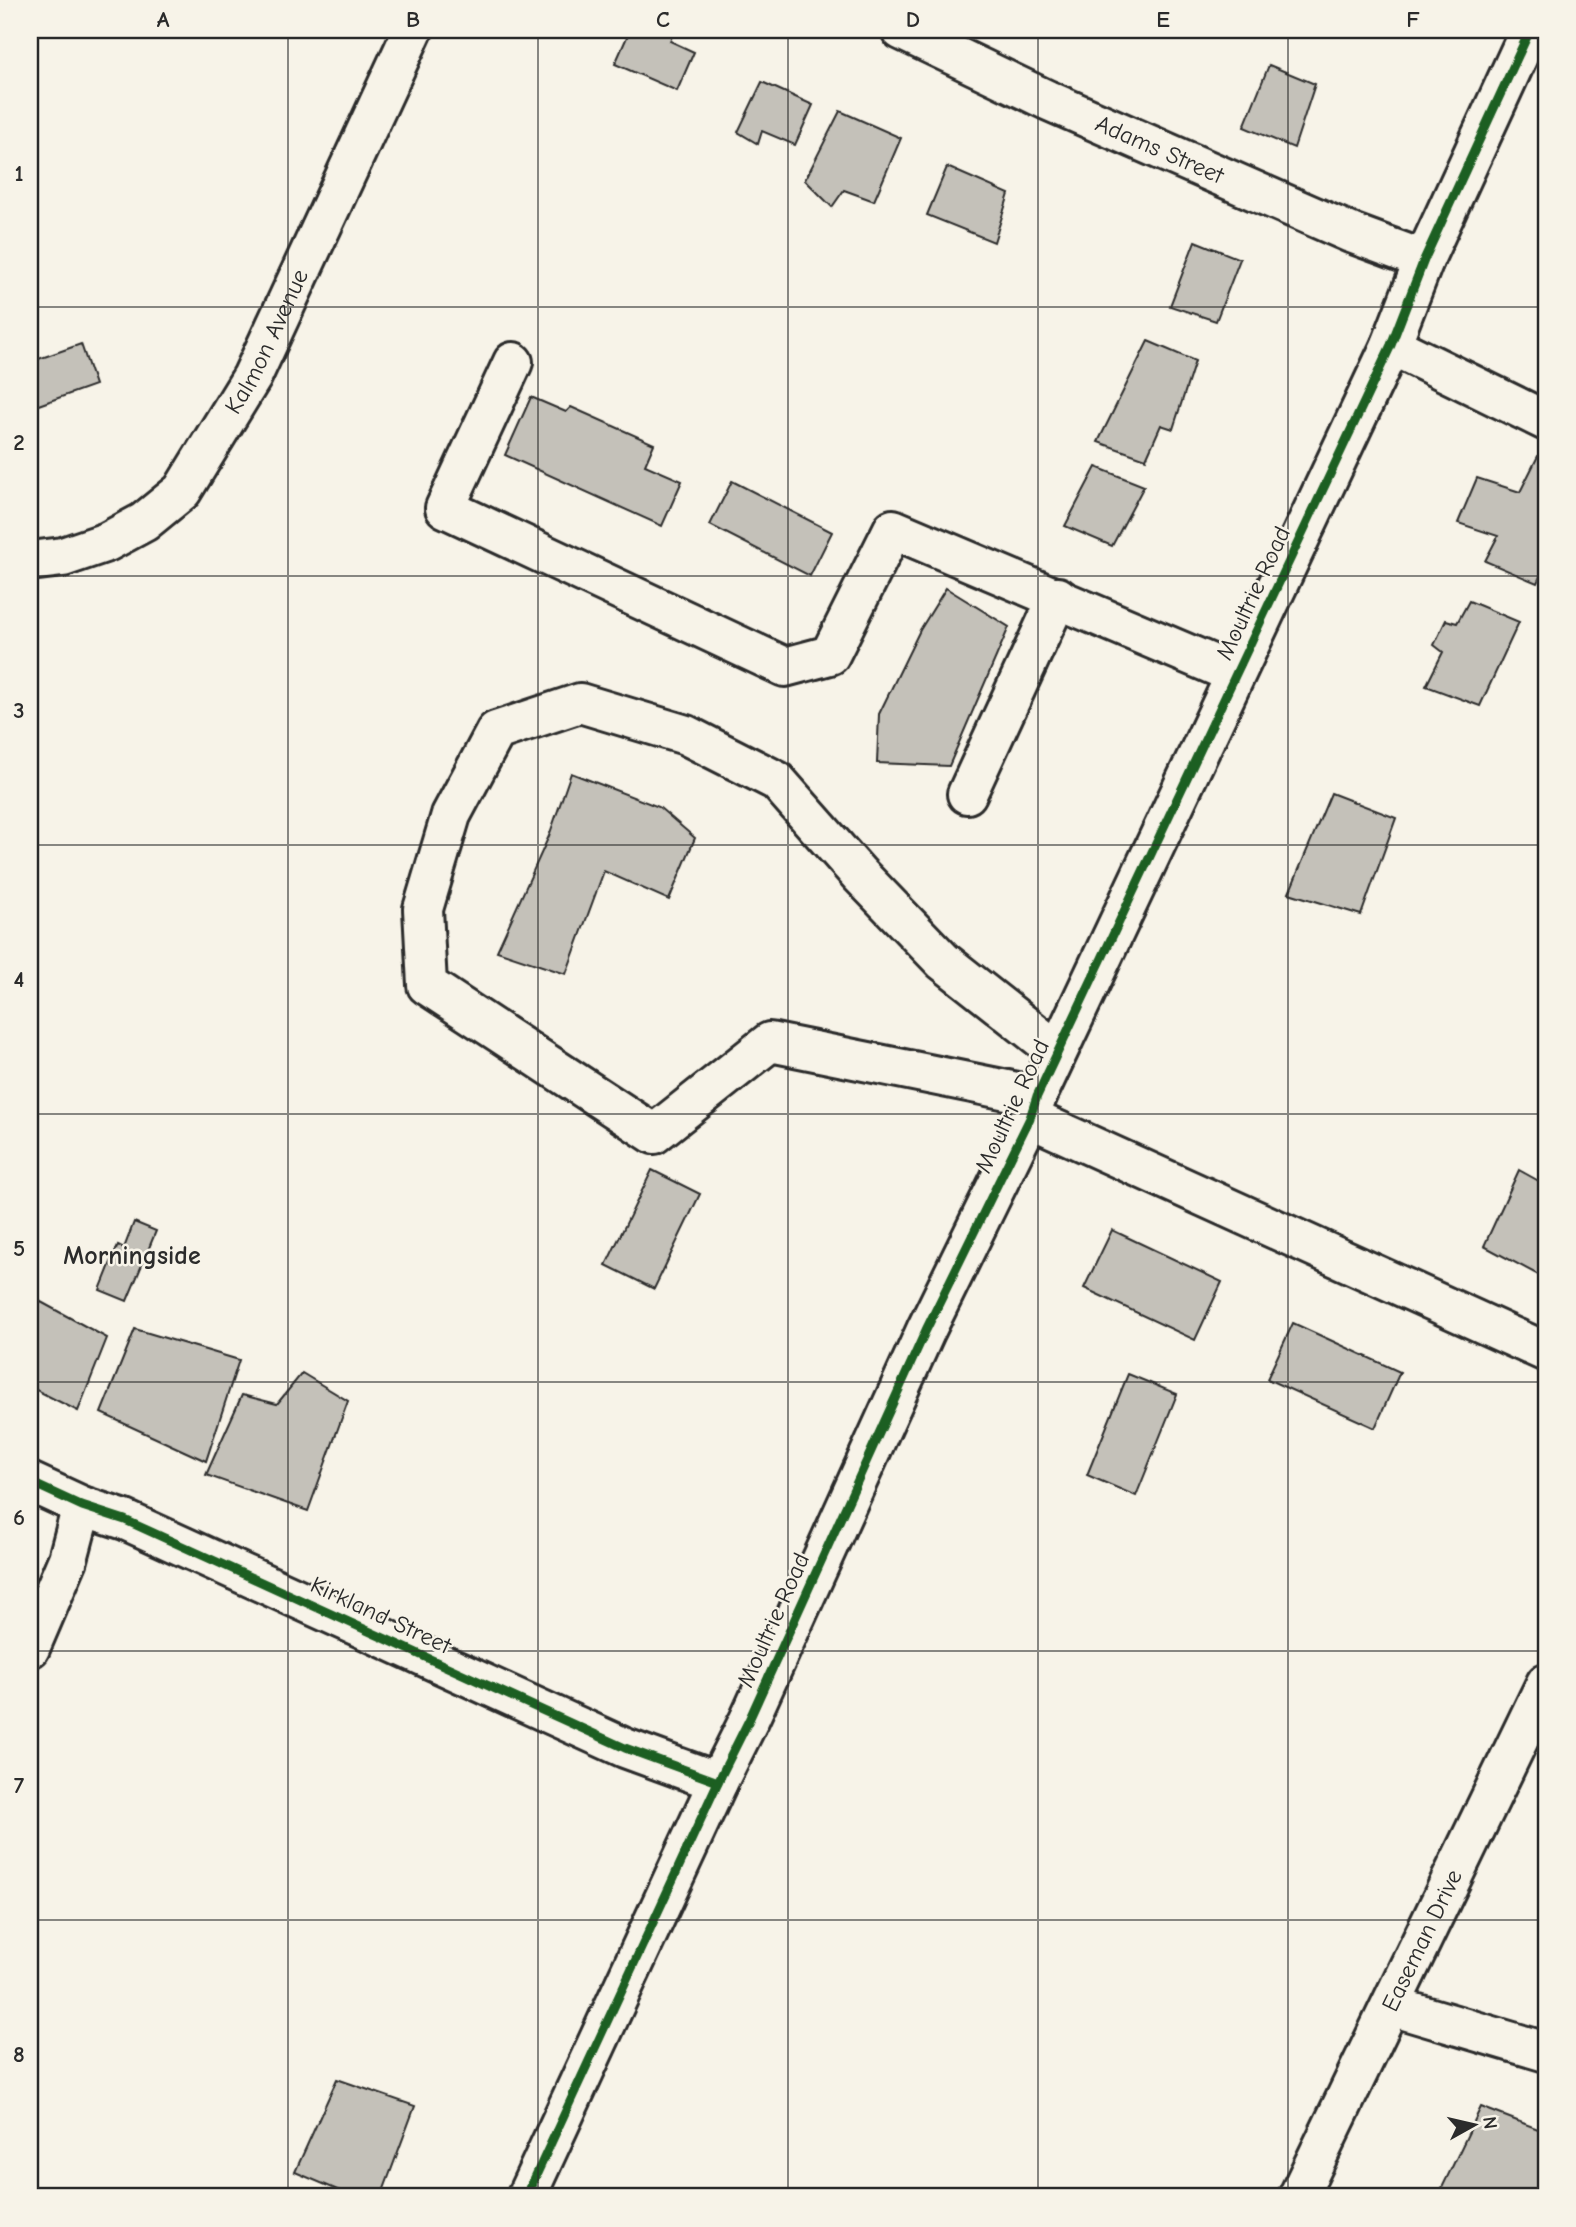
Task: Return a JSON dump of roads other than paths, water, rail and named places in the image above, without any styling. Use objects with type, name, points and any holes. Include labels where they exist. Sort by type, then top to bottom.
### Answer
[{"type":"street","name":"Kalmon Avenue","points":[[30,561],[63,557],[107,542],[144,522],[182,491],[252,377],[413,30]]},
{"type":"street","name":"Adams Street","points":[[901,30],[1047,100],[1338,228],[1424,260]]},
{"type":"street","name":"Moultrie Road","points":[[526,2197],[749,1720],[926,1330],[1391,345],[1424,260],[1530,30]]},
{"type":"street","points":[[1391,345],[1546,421]]},
{"type":"street","points":[[513,362],[445,508],[785,667],[830,655],[893,529],[1235,674]]},
{"type":"street","points":[[967,794],[1058,597]]},
{"type":"street","points":[[1058,1052],[943,961],[859,874],[777,781],[686,735],[580,703],[496,730],[451,815],[423,909],[427,985],[654,1134],[770,1042],[1033,1107],[1546,1352]]},
{"type":"street","name":"Kirkland Street","points":[[30,1482],[82,1506],[125,1520],[625,1748],[718,1782]]},
{"type":"street","points":[[30,1648],[68,1559],[82,1506]]},
{"type":"street","name":"Easeman Drive","points":[[1298,2197],[1546,1684]]},
{"type":"street","points":[[1391,2006],[1546,2052]]},
{"type":"district","name":"Morningside","points":[[132,1256]]}]
